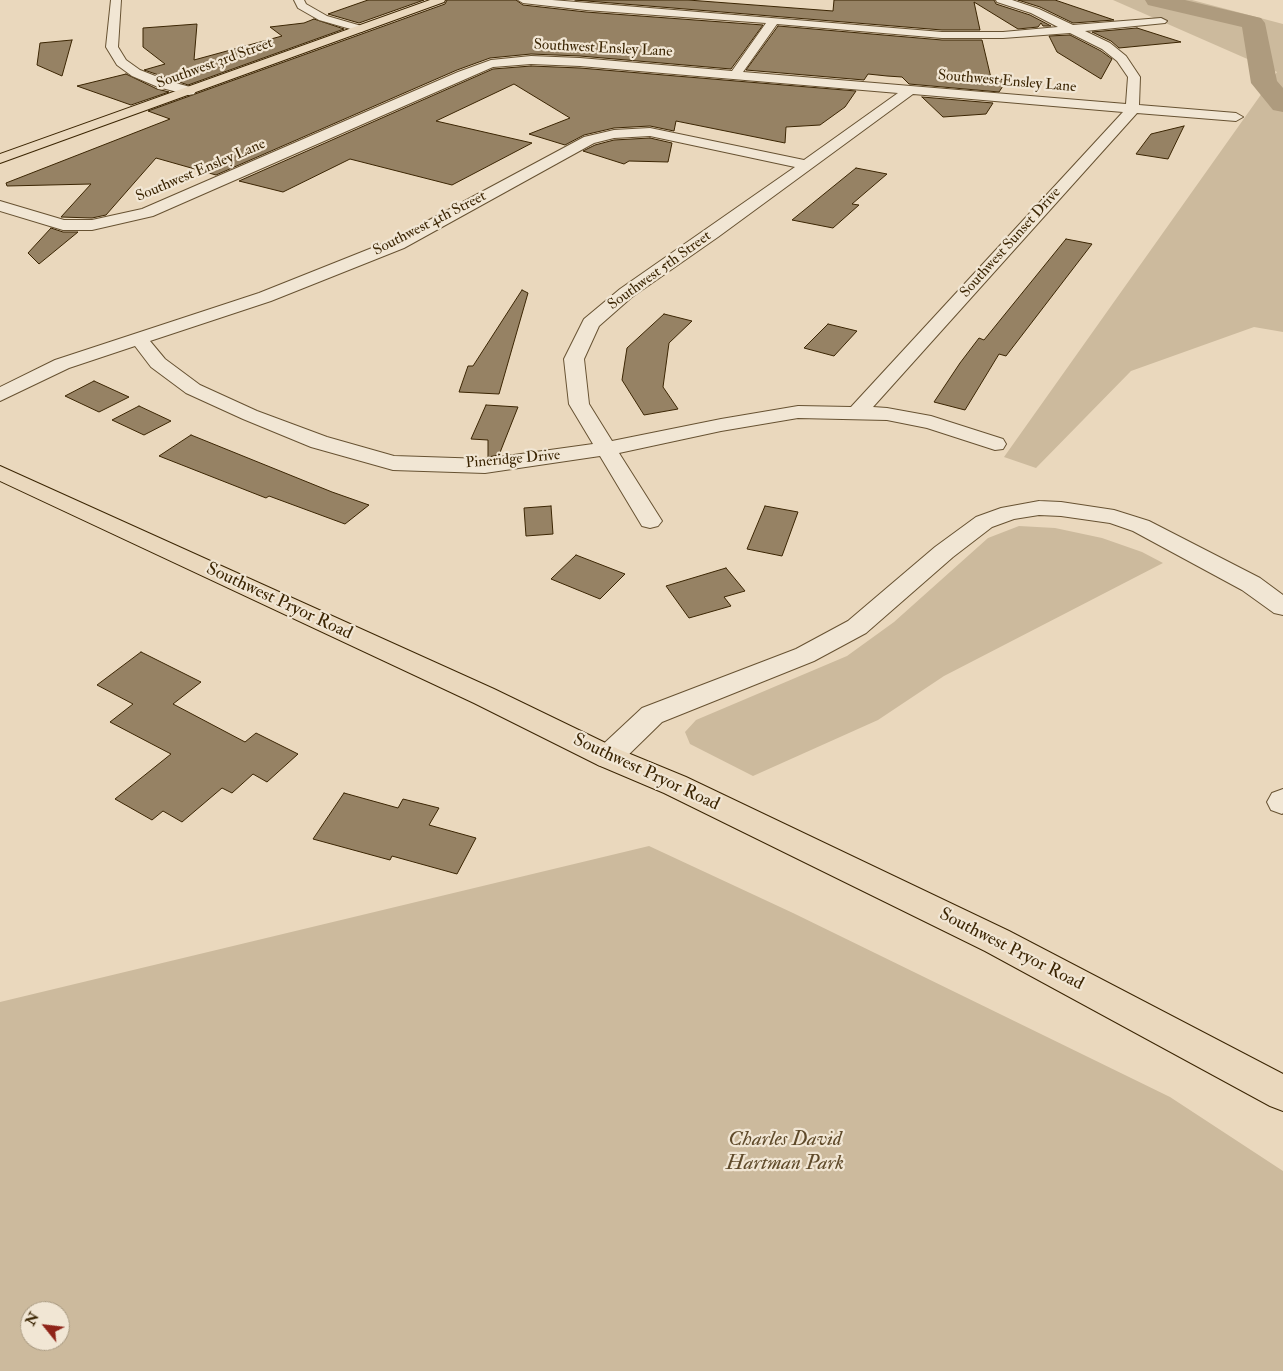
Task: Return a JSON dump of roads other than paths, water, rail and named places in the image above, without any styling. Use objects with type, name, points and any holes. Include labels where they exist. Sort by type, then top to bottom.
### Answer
[{"type":"main road","name":"Southwest 3rd Street","points":[[0,159],[440,0]]},
{"type":"main road","name":"Southwest Pryor Road","points":[[0,474],[484,696],[608,757],[675,785],[997,941],[1283,1093]]},
{"type":"street","points":[[116,0],[112,48],[121,62],[136,73],[163,84],[189,91]]},
{"type":"street","points":[[299,0],[302,6],[323,18],[361,29]]},
{"type":"street","points":[[523,0],[586,7],[774,20],[942,35],[1003,35],[1160,21]]},
{"type":"street","points":[[1001,0],[1035,11],[1072,29],[1106,46],[1122,59],[1134,77],[1132,110]]},
{"type":"street","points":[[735,74],[774,20]]},
{"type":"street","name":"Southwest Ensley Lane","points":[[0,206],[63,225],[92,225],[147,213],[462,75],[491,64],[531,60],[735,74],[1132,110],[1236,117]]},
{"type":"street","name":"Southwest 5th Street","points":[[650,522],[579,404],[574,359],[591,323],[626,293],[808,165],[910,90]]},
{"type":"street","name":"Southwest Sunset Drive","points":[[858,412],[1132,110]]},
{"type":"street","name":"Southwest 4th Street","points":[[0,395],[62,364],[265,297],[398,244],[589,140],[614,134],[650,132],[808,165]]},
{"type":"street","name":"Pineridge Drive","points":[[138,338],[158,363],[193,389],[250,415],[319,442],[393,464],[485,466],[606,450],[722,425],[798,412],[858,412]]},
{"type":"street","points":[[858,412],[887,414],[931,422],[995,444]]},
{"type":"street","points":[[608,757],[652,716],[805,655],[857,627],[944,552],[984,522],[1009,513],[1039,508],[1061,509],[1114,517],[1141,526],[1251,584],[1283,607]]},
{"type":"waterway","points":[[1156,0],[1253,23],[1264,83],[1283,104]]},
{"type":"park label","name":"Charles David Hartman Park","points":[[785,1152]]}]
